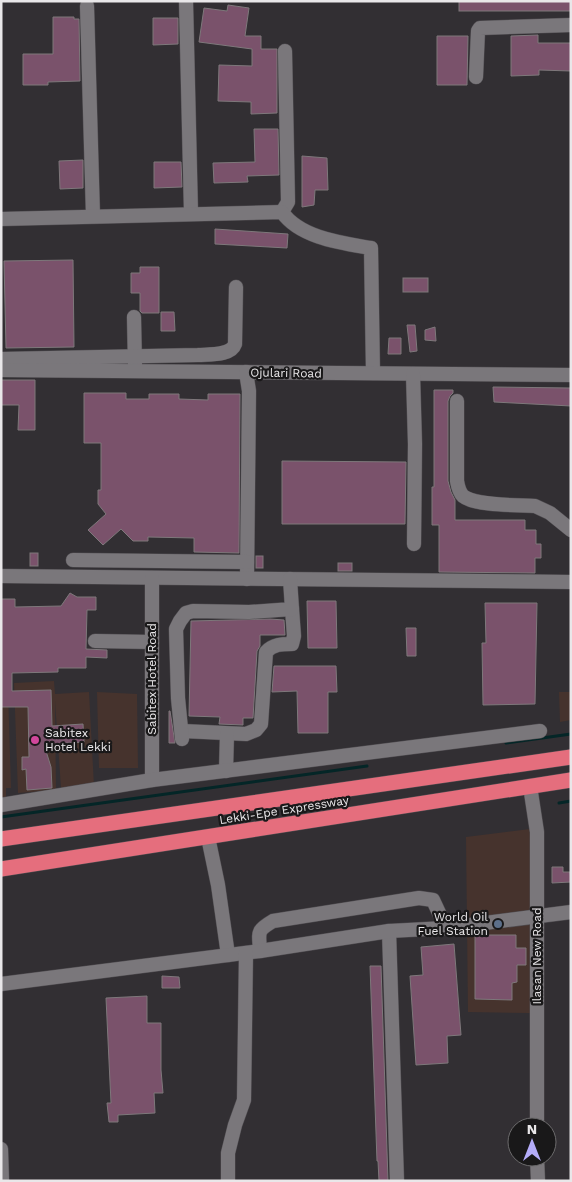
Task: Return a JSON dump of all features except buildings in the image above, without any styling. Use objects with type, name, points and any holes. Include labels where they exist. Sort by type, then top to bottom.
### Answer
[{"type":"highway","name":"Lekki-Epe Expressway","points":[[1,839],[571,757]]},
{"type":"highway","name":"Lekki-Epe Expressway","points":[[1,869],[571,780]]},
{"type":"highway","points":[[1,848],[26,836]]},
{"type":"street","points":[[186,1],[191,213]]},
{"type":"street","points":[[87,6],[93,216]]},
{"type":"street","points":[[476,77],[478,30],[480,28],[571,25]]},
{"type":"street","points":[[282,212],[288,202],[285,51]]},
{"type":"street","points":[[1,219],[282,212],[295,226],[334,242],[371,248],[373,373]]},
{"type":"street","points":[[1,359],[198,355],[229,351],[235,344],[236,287]]},
{"type":"street","points":[[134,317],[134,371]]},
{"type":"street","name":"Ojulari Road","points":[[1,370],[571,375]]},
{"type":"street","points":[[246,372],[249,391],[247,579]]},
{"type":"street","points":[[413,374],[415,444],[414,544]]},
{"type":"street","points":[[457,401],[457,481],[462,495],[476,501],[535,506],[544,509],[571,530]]},
{"type":"street","points":[[73,560],[247,562]]},
{"type":"street","points":[[1,576],[571,582]]},
{"type":"street","name":"Sabitex Hotel Road","points":[[152,578],[152,780]]},
{"type":"street","points":[[290,579],[294,636],[292,644],[280,644],[270,647],[266,652],[261,724],[256,730],[246,734],[182,735],[178,698],[176,629],[186,613],[204,610],[249,612],[292,609]]},
{"type":"street","points":[[95,641],[152,642]]},
{"type":"street","points":[[1,805],[152,780],[540,731]]},
{"type":"street","points":[[226,771],[227,734]]},
{"type":"street","name":"Ilasan New Road","points":[[530,786],[537,832],[537,1117]]},
{"type":"street","points":[[208,837],[218,885],[228,955]]},
{"type":"street","points":[[228,1181],[228,1154],[235,1125],[244,1100],[253,952],[261,928],[274,921],[419,898],[432,900],[446,928]]},
{"type":"street","points":[[1,984],[253,952],[389,931],[446,928],[571,912]]},
{"type":"street","points":[[389,931],[397,1181]]},
{"type":"street","points":[[1,1149],[2,1181]]},
{"type":"street","points":[[538,1167],[538,1181]]},
{"type":"shaded area","points":[[54,681],[55,694],[89,692],[94,786],[61,788],[55,701],[56,790],[18,793],[14,683]]},
{"type":"shaded area","points":[[1,690],[8,690],[11,788],[6,788],[6,798],[1,798]]},
{"type":"shaded area","points":[[97,692],[137,694],[138,768],[99,768]]},
{"type":"shaded area","points":[[559,692],[571,692],[571,720],[560,722]]},
{"type":"shaded area","name":"World Oil Fuel Station","points":[[530,829],[530,1013],[468,1012],[466,837]]},
{"type":"waterway","points":[[506,743],[571,734]]},
{"type":"waterway","points":[[1,817],[367,766]]},
{"type":"waterway","points":[[559,803],[571,801]]},
{"type":"place","name":"Sabitex Hotel Lekki","points":[[35,740]]},
{"type":"place","name":"World Oil Fuel Station","points":[[498,924]]}]
